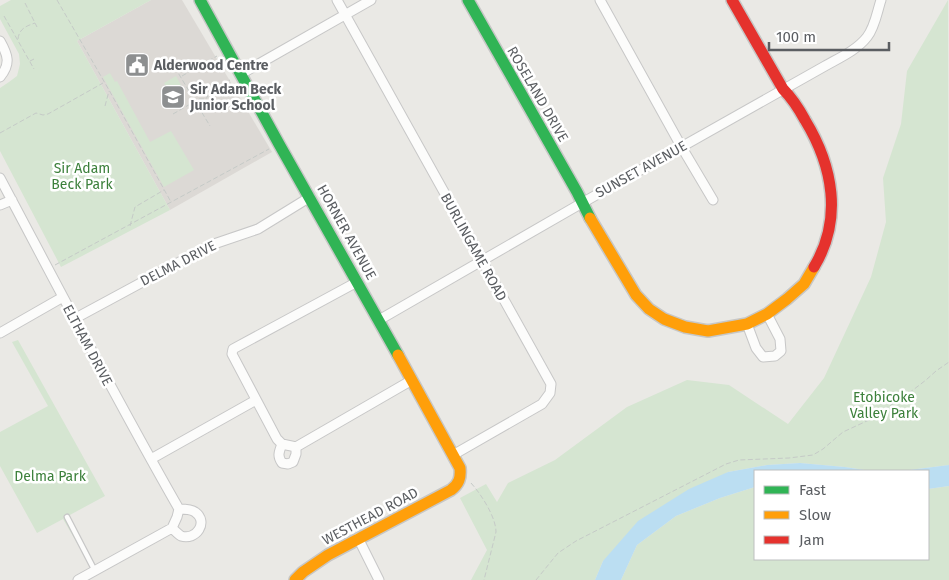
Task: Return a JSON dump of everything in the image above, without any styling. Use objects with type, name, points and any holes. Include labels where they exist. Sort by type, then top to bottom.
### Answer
[{"type":"street","name":"HORNER AVENUE","points":[[200,0],[453,455],[460,468],[461,480]]},
{"type":"street","name":"BURLINGAME ROAD","points":[[337,0],[551,384],[550,393],[542,404],[453,455]]},
{"type":"street","points":[[241,74],[371,0]]},
{"type":"street","name":"ROSELAND DRIVE","points":[[468,0],[636,295],[649,309],[664,319],[685,327],[708,331],[747,324],[767,314],[804,284],[819,259],[828,236],[831,216],[832,195],[825,160],[810,128],[792,98],[783,89],[732,0]]},
{"type":"street","points":[[600,0],[713,200]]},
{"type":"street","name":"SUNSET AVENUE","points":[[379,320],[681,146],[842,56],[861,43],[867,36],[881,0]]},
{"type":"street","points":[[0,41],[8,61],[0,78]]},
{"type":"street","name":"ELTHAM DRIVE","points":[[0,178],[178,513]]},
{"type":"street","name":"DELMA DRIVE","points":[[74,319],[211,245],[258,229],[310,197]]},
{"type":"street","points":[[0,205],[12,200]]},
{"type":"street","points":[[357,282],[233,349],[232,354],[277,439],[282,444],[296,447],[412,380]]},
{"type":"street","points":[[0,333],[62,297]]},
{"type":"street","points":[[747,324],[756,348],[763,356],[775,356],[781,352],[780,339],[767,314]]},
{"type":"street","points":[[151,460],[256,400]]},
{"type":"street","points":[[282,444],[279,453],[279,459],[282,463],[288,464],[293,462],[296,447]]},
{"type":"street","name":"WESTHEAD ROAD","points":[[295,580],[303,572],[328,555],[451,490],[461,480]]},
{"type":"street","points":[[78,580],[172,528],[178,513],[190,510],[196,513],[200,520],[201,526],[198,533],[189,537],[180,535],[172,528]]},
{"type":"street","points":[[358,538],[378,580]]},
{"type":"street","points":[[96,570],[100,579]]},
{"type":"lane","points":[[67,517],[96,570]]},
{"type":"path","points":[[56,0],[172,203]]},
{"type":"path","points":[[25,3],[37,26]]},
{"type":"path","points":[[4,16],[34,68]]},
{"type":"path","points":[[18,40],[18,33],[20,31],[35,23]]},
{"type":"path","points":[[181,77],[227,50]]},
{"type":"path","points":[[30,62],[34,59]]},
{"type":"path","points":[[171,60],[210,126]]},
{"type":"path","points":[[173,114],[200,99],[206,100],[211,90],[230,80]]},
{"type":"path","points":[[0,133],[35,114],[48,114],[104,82]]},
{"type":"path","points":[[105,106],[109,90]]},
{"type":"path","points":[[48,269],[279,144]]},
{"type":"path","points":[[130,226],[135,207],[165,190]]},
{"type":"path","points":[[536,580],[558,554],[576,541],[726,464],[739,460],[802,457],[818,452],[843,432],[869,420],[913,390],[949,362]]},
{"type":"path","points":[[461,480],[473,485],[494,517],[496,524],[496,532],[484,580]]},
{"type":"shaded area","name":"Sir Adam Beck Junior School","points":[[151,0],[182,0],[272,152],[170,210],[77,41]]},
{"type":"green space","name":"Sir Adam Beck Park","points":[[11,0],[151,0],[77,41],[170,210],[61,267],[0,151],[0,88],[17,76],[20,64],[19,54],[0,19],[0,6]]},
{"type":"green space","name":"Etobicoke Valley Park","points":[[948,0],[949,465],[909,470],[864,470],[800,463],[767,465],[728,472],[603,561],[595,580],[471,580],[487,550],[460,498],[486,484],[497,502],[508,483],[555,460],[627,407],[687,380],[729,385],[788,424],[824,378],[871,277],[886,222],[883,178],[901,124],[907,71]]},
{"type":"green space","points":[[110,73],[115,82],[117,81],[150,142],[171,131],[194,170],[164,187],[103,77]]},
{"type":"green space","points":[[176,76],[182,87],[171,94],[164,83]]},
{"type":"green space","name":"Delma Park","points":[[18,340],[105,496],[68,516],[92,559],[88,562],[63,519],[37,533],[0,466],[0,432],[48,406],[12,342]]},
{"type":"green space","points":[[949,486],[949,580],[621,580],[637,545],[676,516],[720,498],[754,487],[754,560],[929,560],[929,489]]},
{"type":"water","points":[[800,463],[864,470],[754,470],[754,487],[720,498],[676,516],[637,545],[621,580],[595,580],[603,561],[638,521],[689,489],[728,472],[767,465]]},
{"type":"water","points":[[949,465],[949,486],[929,489],[929,470],[909,470]]},
{"type":"traffic: fast","points":[[200,0],[398,355]]},
{"type":"traffic: fast","points":[[468,0],[590,218]]},
{"type":"traffic: slow","points":[[590,218],[636,295],[649,309],[664,319],[685,327],[708,331],[747,324],[767,314],[787,299],[804,284],[814,267]]},
{"type":"traffic: slow","points":[[295,580],[303,572],[328,555],[451,490],[459,480],[460,468],[398,355]]},
{"type":"traffic: jam","points":[[732,0],[783,89],[803,116],[815,138],[828,174],[831,193],[829,230],[823,249],[814,267]]},
{"type":"place","name":"Alderwood Centre","points":[[137,65]]},
{"type":"place","name":"Sir Adam Beck Junior School","points":[[173,97]]}]
